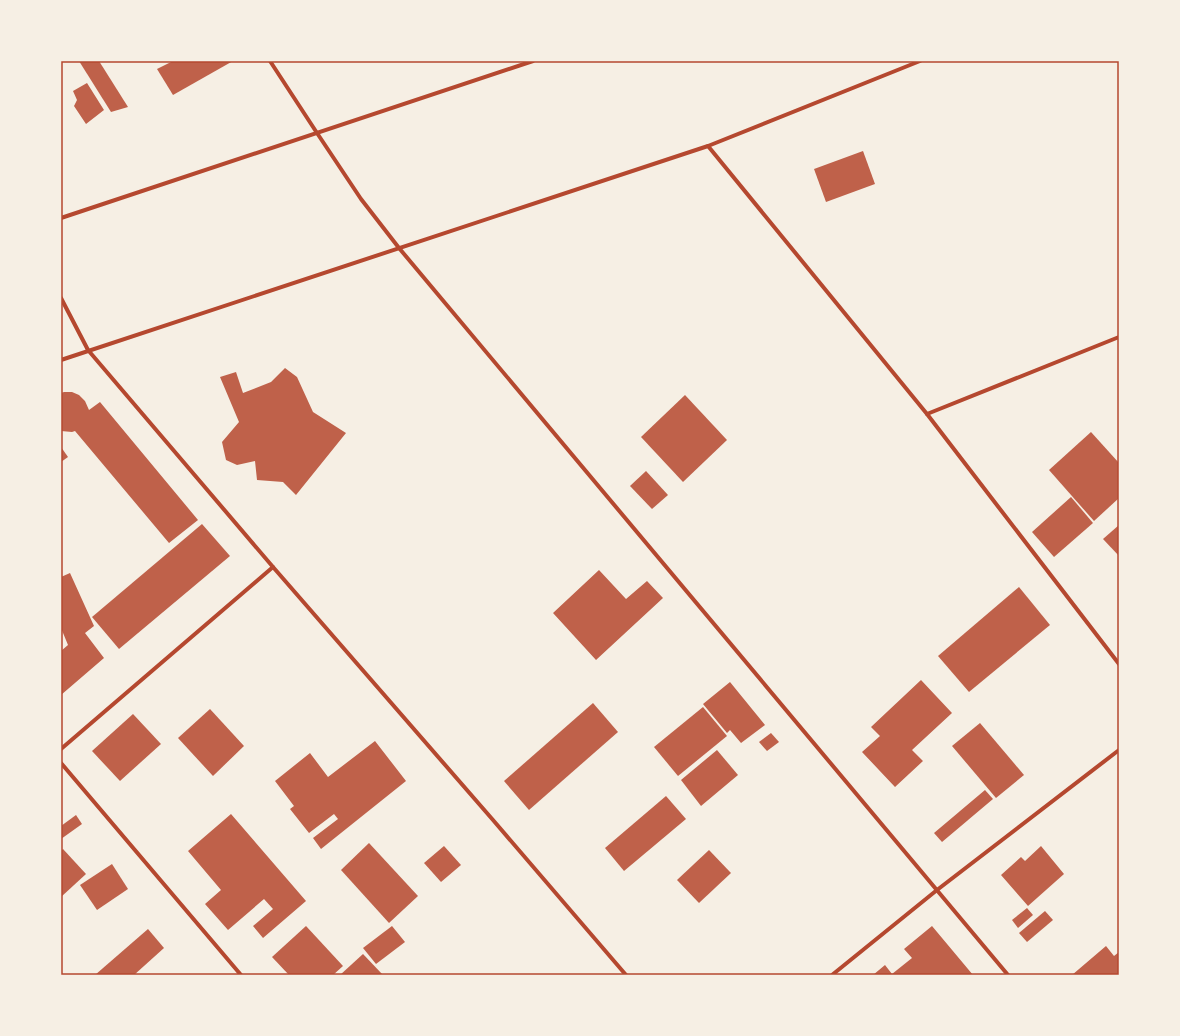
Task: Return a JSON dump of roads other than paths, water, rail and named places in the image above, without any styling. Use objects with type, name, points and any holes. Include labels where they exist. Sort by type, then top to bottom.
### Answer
[{"type":"street","points":[[270,61],[362,199],[399,248],[1008,975]]},
{"type":"street","points":[[61,218],[534,61]]},
{"type":"street","points":[[61,360],[708,146],[920,61]]},
{"type":"street","points":[[708,146],[927,414],[1119,664]]},
{"type":"street","points":[[61,298],[88,350],[272,567],[626,975]]},
{"type":"street","points":[[927,414],[1119,337]]},
{"type":"street","points":[[61,749],[272,567]]},
{"type":"street","points":[[832,975],[937,890],[1119,750]]},
{"type":"street","points":[[61,762],[241,975]]}]
